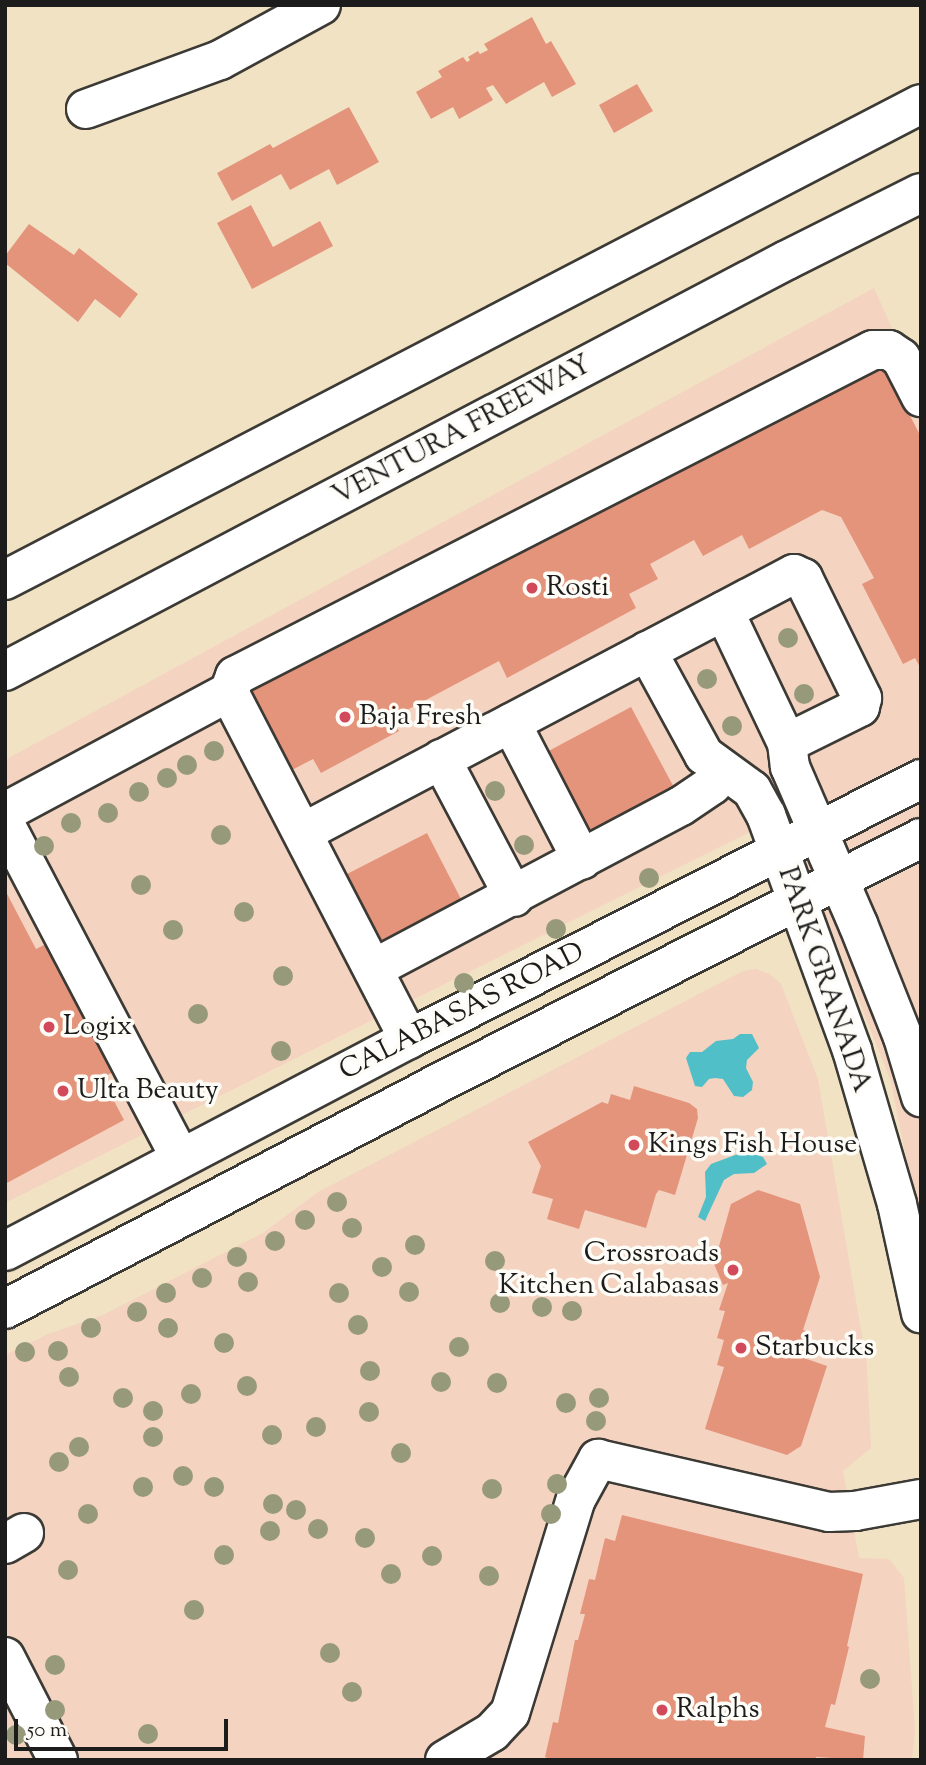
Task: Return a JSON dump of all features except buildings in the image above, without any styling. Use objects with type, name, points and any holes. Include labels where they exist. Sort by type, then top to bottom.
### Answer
[{"type":"main road","points":[[86,109],[220,60],[321,5]]},
{"type":"main road","points":[[5,580],[921,104]]},
{"type":"main road","name":"VENTURA FREEWAY","points":[[5,671],[787,260],[921,193]]},
{"type":"main road","points":[[5,812],[229,692],[235,676],[873,350],[889,350],[901,358],[921,397]]},
{"type":"main road","points":[[304,831],[794,574],[803,578],[862,698],[860,706],[787,743]]},
{"type":"main road","name":"PARK GRANADA","points":[[724,611],[787,743],[790,767],[840,880],[903,1037],[921,1097]]},
{"type":"main road","name":"PARK GRANADA","points":[[647,651],[704,755],[724,773],[752,790],[766,815],[852,1050],[900,1216],[921,1313]]},
{"type":"main road","points":[[229,692],[304,831],[433,1086]]},
{"type":"main road","points":[[511,723],[582,860]]},
{"type":"main road","points":[[441,759],[513,897]]},
{"type":"main road","points":[[373,969],[681,806],[712,785],[724,773]]},
{"type":"main road","name":"CALABASAS ROAD","points":[[5,1251],[409,1039],[921,779]]},
{"type":"main road","points":[[5,824],[180,1158]]},
{"type":"main road","name":"CALABASAS ROAD","points":[[5,1309],[433,1086],[921,838]]},
{"type":"main road","points":[[445,1760],[492,1732],[510,1713],[576,1499],[598,1459],[829,1512],[855,1511],[921,1499]]},
{"type":"main road","points":[[5,1657],[58,1760]]},
{"type":"shaded area","points":[[874,288],[921,393],[921,1233],[891,1082],[786,814],[5,1203],[5,760]]},
{"type":"shaded area","points":[[756,969],[770,974],[781,984],[818,1079],[867,1365],[871,1448],[843,1471],[859,1558],[889,1559],[904,1578],[915,1729],[912,1760],[5,1760],[5,1355],[48,1334],[103,1315],[263,1233],[318,1192],[743,971]]},
{"type":"water","points":[[740,1034],[752,1034],[759,1048],[747,1060],[746,1068],[753,1082],[752,1090],[743,1097],[734,1096],[723,1079],[715,1078],[709,1079],[702,1087],[695,1086],[686,1058],[690,1052],[702,1052],[716,1041],[733,1039]]},
{"type":"water","points":[[746,1151],[763,1157],[767,1164],[754,1173],[734,1174],[724,1180],[705,1221],[698,1217],[706,1197],[705,1172],[711,1164]]},
{"type":"place","name":"Rosti","points":[[532,588]]},
{"type":"place","name":"Baja Fresh","points":[[345,717]]},
{"type":"place","name":"Logix","points":[[49,1027]]},
{"type":"place","name":"Ulta Beauty","points":[[63,1091]]},
{"type":"place","name":"Kings Fish House","points":[[634,1145]]},
{"type":"place","name":"Crossroads Kitchen Calabasas","points":[[733,1270]]},
{"type":"place","name":"Starbucks","points":[[741,1348]]},
{"type":"place","name":"Ralphs","points":[[662,1710]]}]
